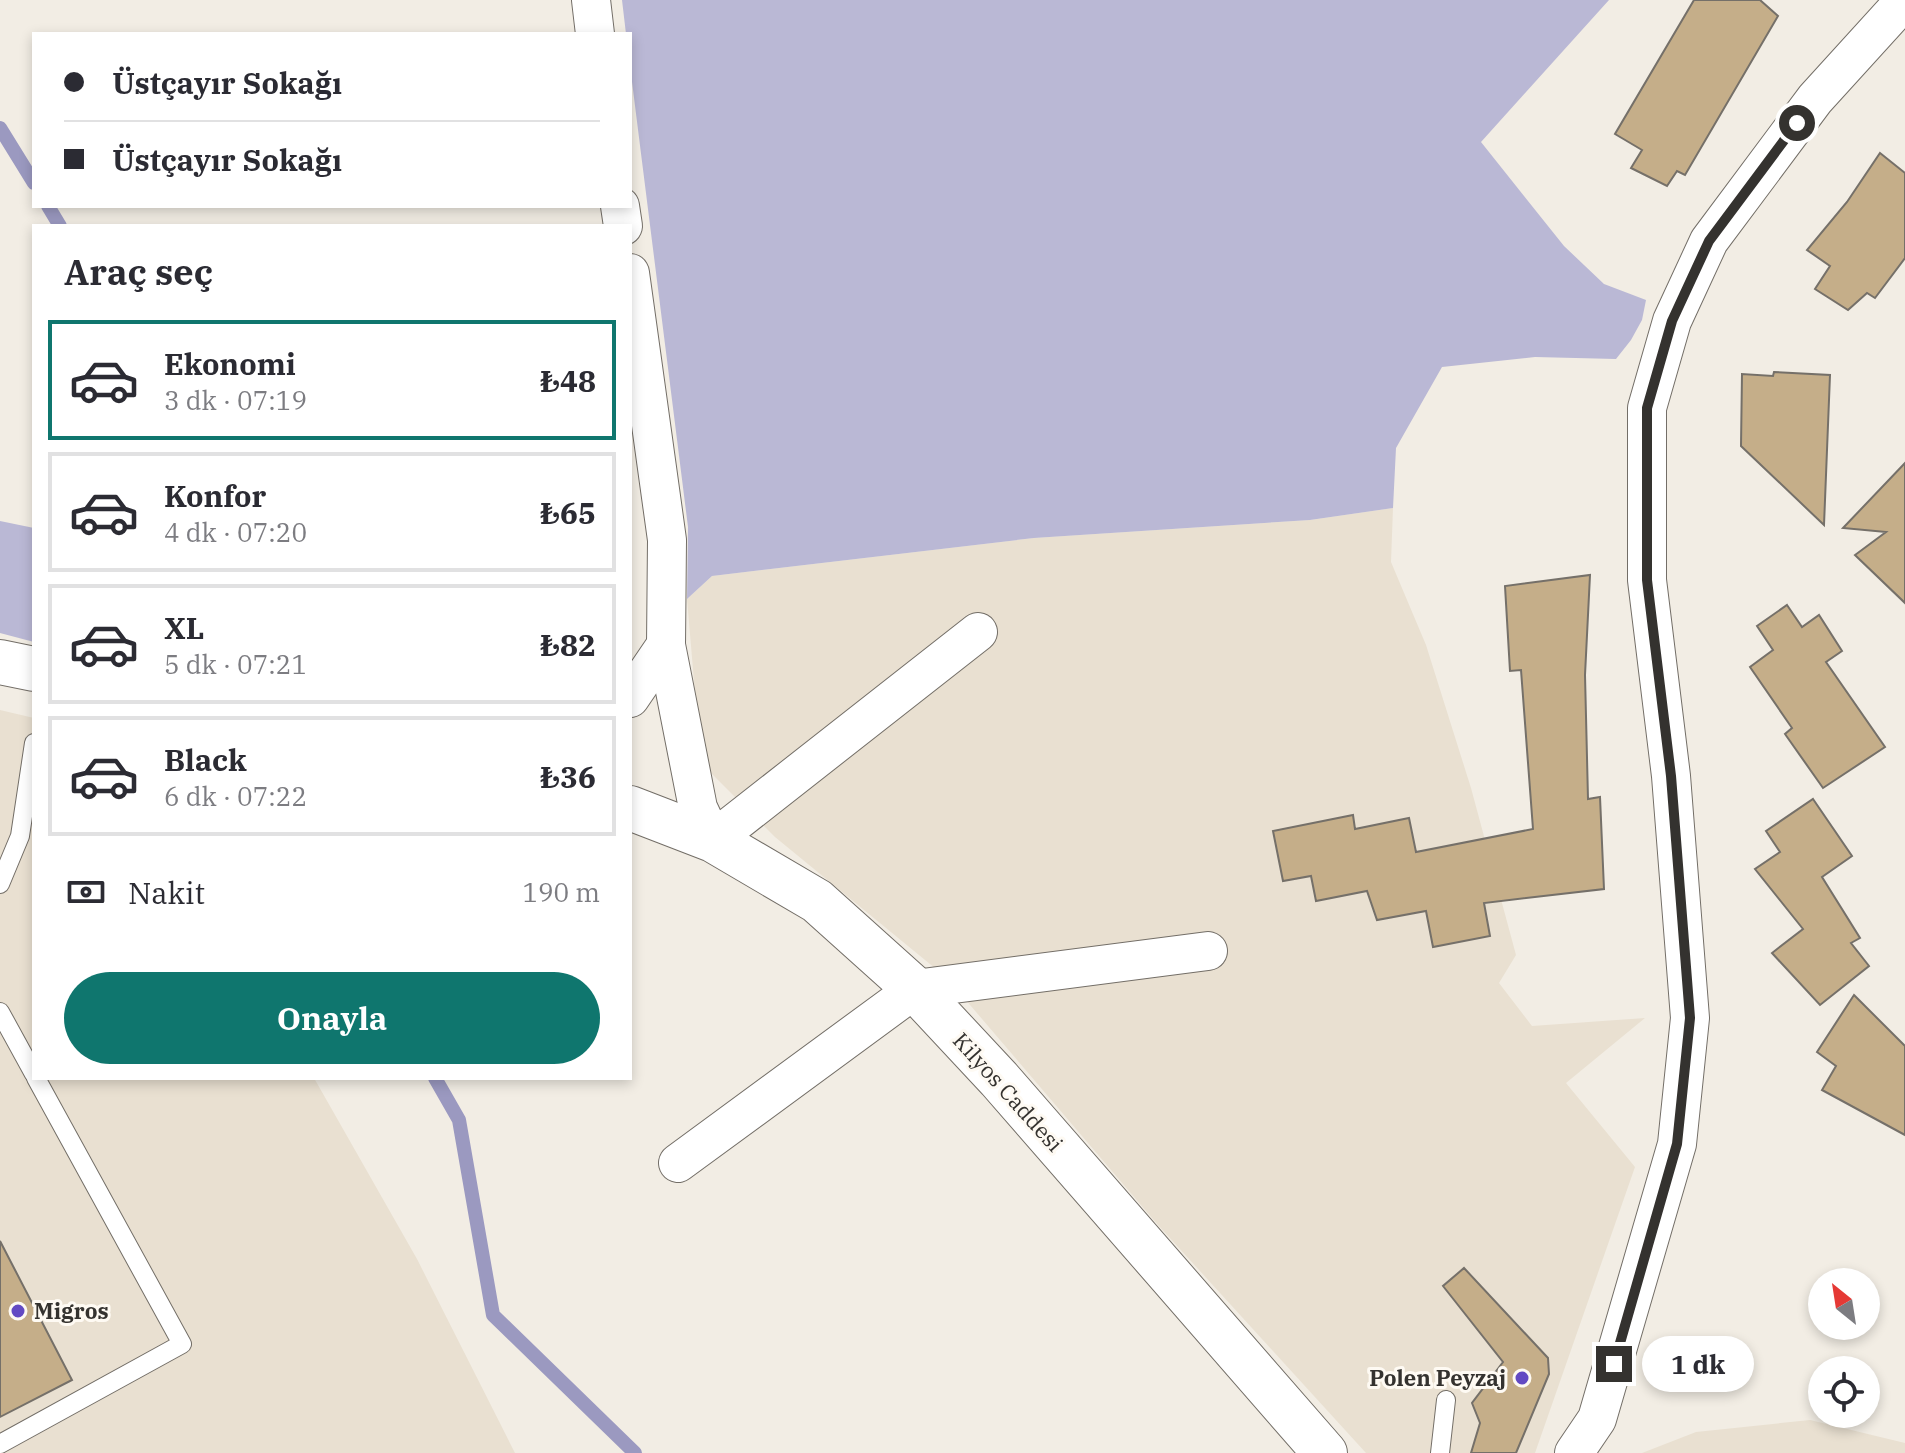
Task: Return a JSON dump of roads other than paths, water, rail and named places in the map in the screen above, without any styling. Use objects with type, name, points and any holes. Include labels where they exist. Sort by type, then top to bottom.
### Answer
[{"type":"street","points":[[591,0],[595,32]]},
{"type":"street","points":[[1574,1453],[1597,1419],[1677,1144],[1690,1018],[1671,776],[1647,580],[1647,408],[1672,321],[1709,241],[1815,99],[1905,0]]},
{"type":"street","points":[[632,287],[667,540],[666,645],[698,808],[713,840],[978,632]]},
{"type":"street","points":[[632,695],[666,645]]},
{"type":"street","points":[[0,662],[32,669]]},
{"type":"street","name":"Kilyos Caddesi","points":[[632,809],[713,840],[817,901],[915,989],[999,1079],[1325,1453]]},
{"type":"street","points":[[678,1163],[915,989],[1208,951]]},
{"type":"lane","points":[[0,884],[20,836],[32,756]]},
{"type":"lane","points":[[0,1012],[32,1071]]},
{"type":"lane","points":[[0,1444],[182,1344],[37,1080]]},
{"type":"lane","points":[[1440,1453],[1446,1400]]},
{"type":"waterway","points":[[0,128],[32,180]]},
{"type":"waterway","points":[[49,208],[59,224]]},
{"type":"waterway","points":[[436,1080],[459,1120],[493,1315],[635,1453]]},
{"type":"place","name":"Migros","points":[[18,1311]]},
{"type":"place","name":"Polen Peyzaj","points":[[1522,1378]]}]
